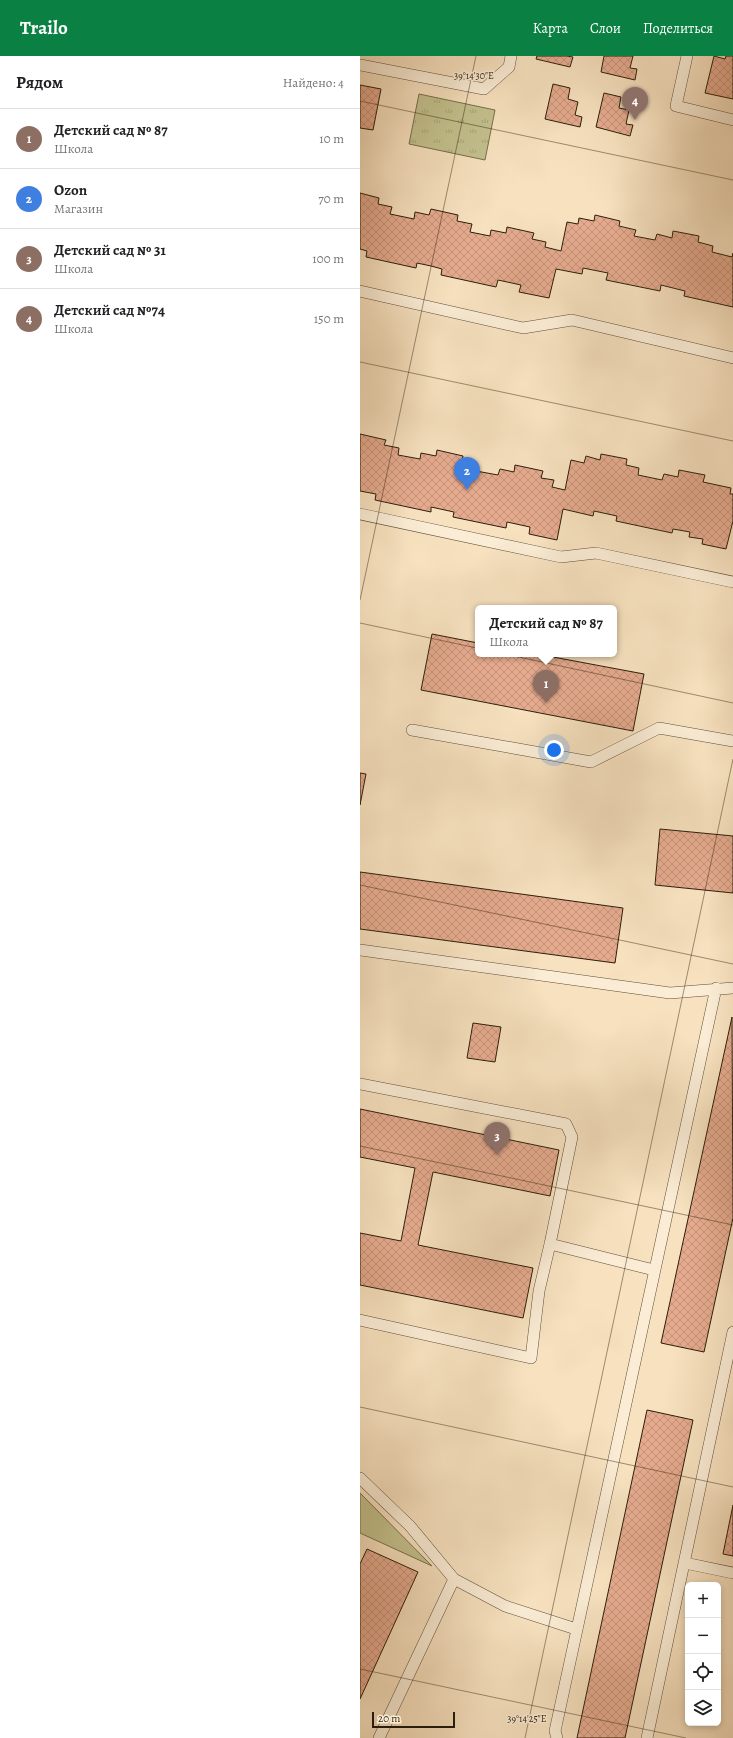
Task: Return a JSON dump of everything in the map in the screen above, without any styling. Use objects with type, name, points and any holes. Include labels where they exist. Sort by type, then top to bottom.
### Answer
[{"type":"lane","points":[[360,65],[484,89],[509,67],[512,56]]},
{"type":"lane","points":[[687,56],[676,106],[733,120]]},
{"type":"lane","points":[[360,291],[523,328],[572,320],[733,358]]},
{"type":"lane","points":[[360,514],[561,557],[596,553],[733,582]]},
{"type":"lane","points":[[412,730],[590,762],[659,728],[733,741]]},
{"type":"lane","points":[[360,950],[670,993],[716,988],[733,988]]},
{"type":"lane","points":[[557,1738],[555,1731],[576,1630],[716,988]]},
{"type":"lane","points":[[360,1084],[566,1124],[572,1137],[539,1291],[531,1358],[360,1320]]},
{"type":"lane","points":[[550,1244],[654,1270]]},
{"type":"lane","points":[[647,1738],[733,1332]]},
{"type":"lane","points":[[360,1478],[410,1526],[454,1578],[505,1606],[576,1630]]},
{"type":"lane","points":[[685,1563],[733,1574]]},
{"type":"lane","points":[[379,1738],[454,1578]]},
{"type":"green space","points":[[419,94],[495,110],[485,160],[409,144]]},
{"type":"green space","points":[[360,1493],[432,1566],[360,1533]]},
{"type":"building","points":[[537,56],[573,57],[570,67],[536,59]]},
{"type":"building","points":[[604,56],[633,56],[630,68],[637,69],[635,80],[601,72]]},
{"type":"building","points":[[714,56],[725,59],[726,56],[733,56],[733,99],[705,93]]},
{"type":"building","points":[[553,84],[570,88],[568,99],[578,102],[575,115],[582,117],[580,127],[545,119]]},
{"type":"building","points":[[360,85],[381,89],[373,130],[360,128]]},
{"type":"building","points":[[604,93],[621,97],[619,108],[629,110],[626,124],[633,125],[630,136],[596,127]]},
{"type":"building","points":[[360,193],[379,198],[378,204],[392,207],[390,214],[414,219],[415,212],[429,215],[431,209],[458,215],[457,221],[472,224],[470,232],[490,236],[491,230],[506,233],[507,227],[534,233],[532,239],[546,242],[545,247],[561,251],[567,222],[578,224],[579,218],[594,221],[595,215],[620,221],[619,226],[636,230],[634,236],[655,240],[657,234],[672,238],[673,231],[699,236],[698,242],[713,246],[712,252],[732,257],[733,253],[733,307],[684,296],[685,291],[661,285],[660,291],[606,280],[608,273],[583,268],[582,274],[556,269],[549,298],[519,292],[521,285],[498,280],[496,287],[441,275],[442,269],[431,266],[417,263],[416,268],[366,257],[367,251],[360,249]]},
{"type":"building","points":[[360,434],[386,440],[384,445],[399,448],[398,455],[420,459],[421,453],[436,456],[437,450],[463,456],[462,462],[478,465],[476,471],[498,475],[500,469],[514,472],[515,465],[543,471],[541,478],[554,480],[552,487],[565,490],[571,460],[584,463],[586,456],[600,460],[601,454],[627,459],[626,465],[639,468],[638,475],[662,480],[664,474],[678,477],[679,470],[705,475],[703,482],[731,488],[730,494],[733,494],[733,521],[726,549],[702,544],[703,539],[689,537],[690,532],[673,529],[672,533],[616,521],[617,516],[594,511],[593,516],[563,509],[557,540],[529,534],[530,527],[507,522],[506,528],[453,517],[454,512],[431,507],[431,512],[375,500],[376,494],[360,491]]},
{"type":"building","points":[[432,634],[475,642],[475,657],[553,657],[644,674],[633,731],[421,690]]},
{"type":"building","points":[[360,773],[366,774],[360,805]]},
{"type":"building","points":[[660,829],[733,836],[733,893],[655,885]]},
{"type":"building","points":[[360,872],[623,908],[615,963],[360,929]]},
{"type":"building","points":[[732,1017],[733,1218],[704,1352],[661,1343]]},
{"type":"building","points":[[473,1023],[501,1027],[495,1062],[467,1058]]},
{"type":"building","points":[[360,1109],[559,1150],[550,1196],[433,1172],[418,1245],[533,1268],[523,1318],[360,1285],[360,1233],[401,1241],[415,1168],[360,1157]]},
{"type":"building","points":[[647,1410],[693,1420],[625,1738],[577,1738]]},
{"type":"building","points":[[733,1505],[733,1556],[723,1554]]},
{"type":"building","points":[[367,1549],[418,1572],[360,1699],[360,1564]]},
{"type":"place","name":"Детский сад №74","points":[[635,120]]},
{"type":"place","name":"Ozon","points":[[467,490]]},
{"type":"place","name":"Детский сад № 87","points":[[546,703]]},
{"type":"place","name":"Детский сад № 31","points":[[497,1155]]}]
